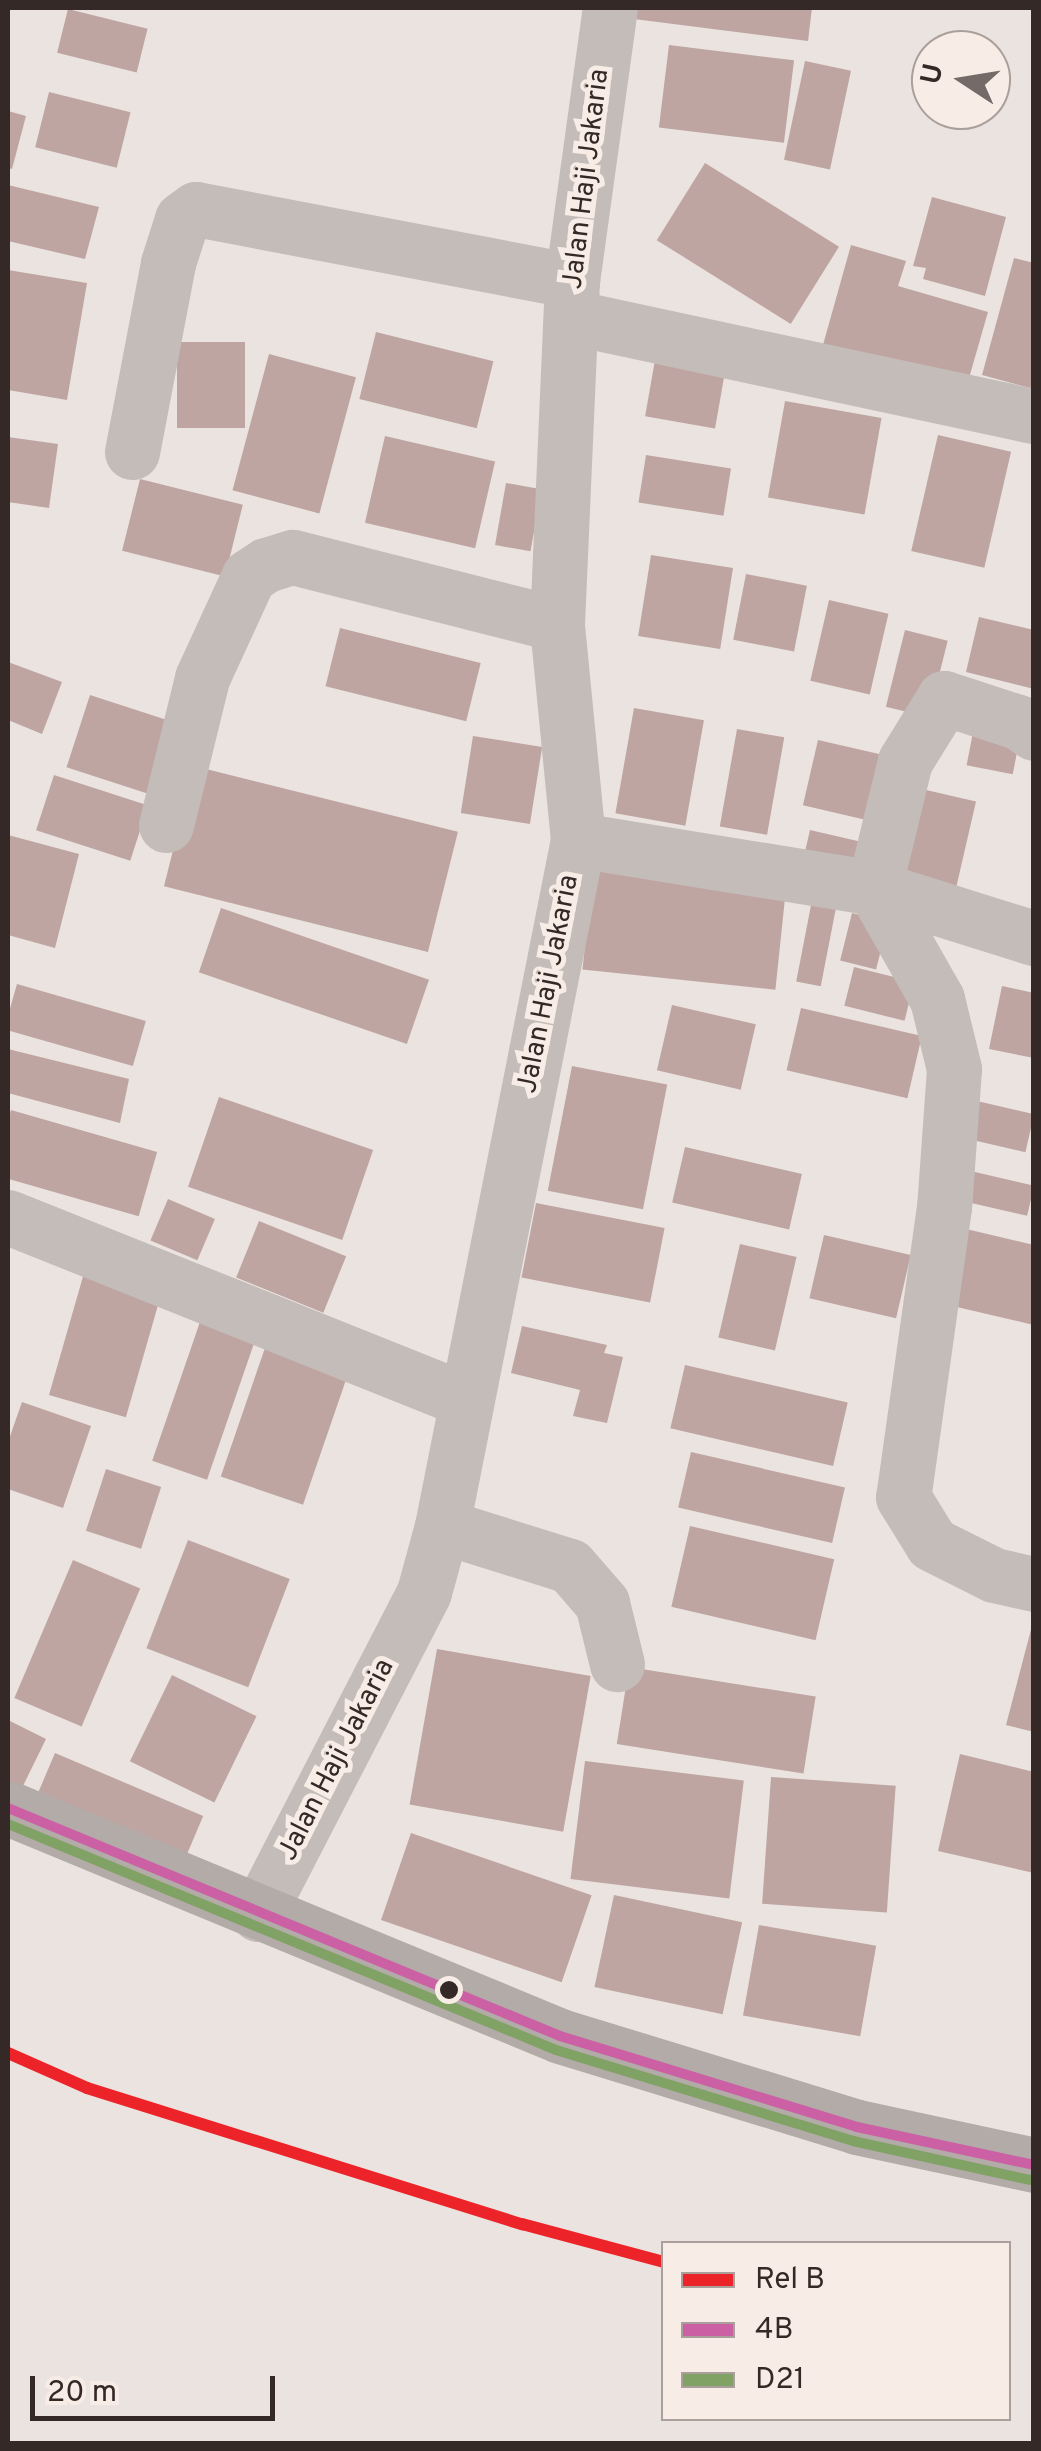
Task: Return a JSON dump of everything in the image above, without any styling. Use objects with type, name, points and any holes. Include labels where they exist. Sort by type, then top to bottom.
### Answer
[{"type":"main road","points":[[8,1808],[560,2036],[857,2127],[1034,2166]]},
{"type":"main road","points":[[8,1847],[258,1914]]},
{"type":"street","name":"Jalan Haji Jakaria","points":[[258,1914],[424,1592],[442,1526],[578,840],[557,624],[571,299],[610,8]]},
{"type":"street","points":[[132,452],[168,263],[182,219],[196,209],[1034,416]]},
{"type":"street","points":[[166,826],[202,678],[249,576],[266,565],[293,557],[557,624]]},
{"type":"street","points":[[1034,733],[1018,722],[944,698],[905,761],[874,888],[937,999],[954,1070],[944,1206],[903,1497],[932,1544],[994,1575],[1034,1584]]},
{"type":"street","points":[[578,840],[874,888],[1034,938]]},
{"type":"street","points":[[8,1216],[466,1400]]},
{"type":"street","points":[[442,1526],[570,1566],[602,1603],[617,1664]]},
{"type":"building","points":[[627,8],[812,8],[808,41],[626,18]]},
{"type":"building","points":[[68,9],[148,29],[137,73],[57,53]]},
{"type":"building","points":[[669,45],[794,60],[784,143],[659,127]]},
{"type":"building","points":[[805,61],[851,71],[830,170],[784,160]]},
{"type":"building","points":[[49,92],[131,112],[117,168],[35,147]]},
{"type":"building","points":[[8,111],[26,116],[12,169],[8,168]]},
{"type":"building","points":[[705,163],[839,247],[791,324],[657,240]]},
{"type":"building","points":[[8,185],[99,207],[85,259],[8,241]]},
{"type":"building","points":[[932,197],[1006,217],[985,296],[923,279],[926,268],[913,266]]},
{"type":"building","points":[[851,245],[906,261],[898,286],[988,312],[965,392],[821,352]]},
{"type":"building","points":[[1014,258],[1034,263],[1034,389],[982,375]]},
{"type":"building","points":[[8,270],[87,283],[67,400],[8,390]]},
{"type":"building","points":[[376,332],[493,361],[477,428],[359,399]]},
{"type":"building","points":[[177,342],[245,342],[245,428],[177,428]]},
{"type":"building","points":[[269,354],[356,377],[319,513],[233,490]]},
{"type":"building","points":[[655,360],[725,372],[715,428],[645,416]]},
{"type":"building","points":[[785,401],[882,418],[864,515],[768,498]]},
{"type":"building","points":[[938,435],[1011,452],[984,568],[911,551]]},
{"type":"building","points":[[385,436],[495,461],[475,548],[365,523]]},
{"type":"building","points":[[8,437],[58,444],[49,508],[8,502]]},
{"type":"building","points":[[646,455],[731,468],[723,516],[638,502]]},
{"type":"building","points":[[140,479],[243,505],[225,576],[122,551]]},
{"type":"building","points":[[506,483],[541,489],[531,551],[495,545]]},
{"type":"building","points":[[651,555],[733,568],[720,649],[638,636]]},
{"type":"building","points":[[746,574],[807,586],[794,652],[733,640]]},
{"type":"building","points":[[829,600],[888,614],[870,695],[810,681]]},
{"type":"building","points":[[979,617],[1034,630],[1034,689],[966,672]]},
{"type":"building","points":[[340,628],[481,663],[466,721],[325,686]]},
{"type":"building","points":[[905,630],[948,641],[929,717],[886,707]]},
{"type":"building","points":[[8,662],[62,682],[42,734],[8,720]]},
{"type":"building","points":[[90,695],[187,727],[164,799],[67,767]]},
{"type":"building","points":[[634,708],[704,720],[685,826],[615,813]]},
{"type":"building","points":[[975,722],[1021,731],[1013,774],[967,765]]},
{"type":"building","points":[[737,729],[784,737],[767,835],[720,826]]},
{"type":"building","points":[[473,736],[542,747],[530,824],[461,813]]},
{"type":"building","points":[[818,740],[891,757],[876,822],[803,805]]},
{"type":"building","points":[[194,766],[458,832],[428,952],[164,886]]},
{"type":"building","points":[[54,775],[148,806],[130,861],[36,830]]},
{"type":"building","points":[[900,784],[976,802],[956,887],[880,870]]},
{"type":"building","points":[[810,830],[861,842],[852,878],[802,866]]},
{"type":"building","points":[[8,835],[79,854],[55,948],[8,935]]},
{"type":"building","points":[[593,869],[786,889],[775,990],[582,969]]},
{"type":"building","points":[[813,895],[838,900],[821,986],[796,981]]},
{"type":"building","points":[[221,908],[429,980],[407,1044],[199,972]]},
{"type":"building","points":[[852,913],[888,922],[876,969],[840,961]]},
{"type":"building","points":[[854,967],[914,982],[904,1021],[844,1006]]},
{"type":"building","points":[[17,984],[146,1021],[133,1066],[8,1030]]},
{"type":"building","points":[[1002,986],[1034,993],[1034,1058],[989,1049]]},
{"type":"building","points":[[672,1005],[756,1024],[741,1090],[657,1070]]},
{"type":"building","points":[[801,1008],[922,1036],[907,1098],[787,1070]]},
{"type":"building","points":[[8,1049],[129,1079],[120,1123],[8,1093]]},
{"type":"building","points":[[572,1066],[667,1085],[643,1209],[548,1191]]},
{"type":"building","points":[[219,1097],[373,1150],[342,1240],[188,1187]]},
{"type":"building","points":[[964,1098],[1034,1114],[1025,1152],[955,1136]]},
{"type":"building","points":[[11,1110],[157,1152],[139,1216],[8,1179]]},
{"type":"building","points":[[685,1147],[802,1174],[789,1230],[672,1203]]},
{"type":"building","points":[[962,1169],[1034,1186],[1027,1216],[955,1199]]},
{"type":"building","points":[[168,1199],[215,1219],[197,1260],[150,1240]]},
{"type":"building","points":[[536,1203],[665,1228],[650,1303],[521,1278]]},
{"type":"building","points":[[259,1221],[346,1256],[323,1313],[236,1278]]},
{"type":"building","points":[[962,1228],[1034,1245],[1034,1325],[944,1304]]},
{"type":"building","points":[[824,1235],[911,1255],[896,1318],[809,1298]]},
{"type":"building","points":[[740,1244],[797,1257],[775,1351],[718,1338]]},
{"type":"building","points":[[84,1273],[161,1295],[126,1417],[49,1395]]},
{"type":"building","points":[[201,1319],[256,1338],[207,1480],[152,1461]]},
{"type":"building","points":[[522,1326],[607,1345],[604,1353],[623,1357],[607,1423],[573,1416],[580,1390],[511,1373]]},
{"type":"building","points":[[266,1345],[348,1373],[303,1505],[221,1476]]},
{"type":"building","points":[[685,1365],[848,1403],[833,1466],[670,1428]]},
{"type":"building","points":[[22,1402],[91,1426],[63,1508],[8,1489],[8,1442]]},
{"type":"building","points":[[691,1452],[845,1488],[832,1543],[678,1508]]},
{"type":"building","points":[[106,1469],[161,1487],[141,1549],[86,1531]]},
{"type":"building","points":[[690,1526],[834,1559],[816,1640],[671,1607]]},
{"type":"building","points":[[188,1540],[290,1579],[248,1687],[146,1648]]},
{"type":"building","points":[[73,1560],[140,1589],[82,1727],[14,1698]]},
{"type":"building","points":[[1034,1618],[1034,1732],[1006,1725]]},
{"type":"building","points":[[437,1649],[591,1676],[563,1832],[410,1805]]},
{"type":"building","points":[[629,1667],[816,1697],[803,1774],[617,1744]]},
{"type":"building","points":[[172,1675],[256,1716],[214,1802],[130,1761]]},
{"type":"building","points":[[8,1720],[46,1739],[21,1790],[8,1784]]},
{"type":"building","points":[[55,1753],[203,1816],[184,1862],[35,1799]]},
{"type":"building","points":[[960,1754],[1034,1772],[1034,1873],[938,1851]]},
{"type":"building","points":[[585,1761],[744,1780],[729,1899],[570,1879]]},
{"type":"building","points":[[771,1777],[896,1786],[887,1912],[762,1904]]},
{"type":"building","points":[[411,1833],[592,1895],[562,1982],[381,1920]]},
{"type":"building","points":[[614,1895],[742,1922],[723,2014],[594,1987]]},
{"type":"building","points":[[759,1925],[876,1946],[860,2036],[743,2016]]},
{"type":"rail line","name":"B","points":[[8,2053],[87,2088],[522,2224],[661,2261]]},
{"type":"transit line","name":"4B","points":[[8,1808],[560,2036],[857,2127],[1034,2165]]},
{"type":"transit line","name":"D21","points":[[8,1824],[556,2050],[853,2141],[1031,2180]]}]
